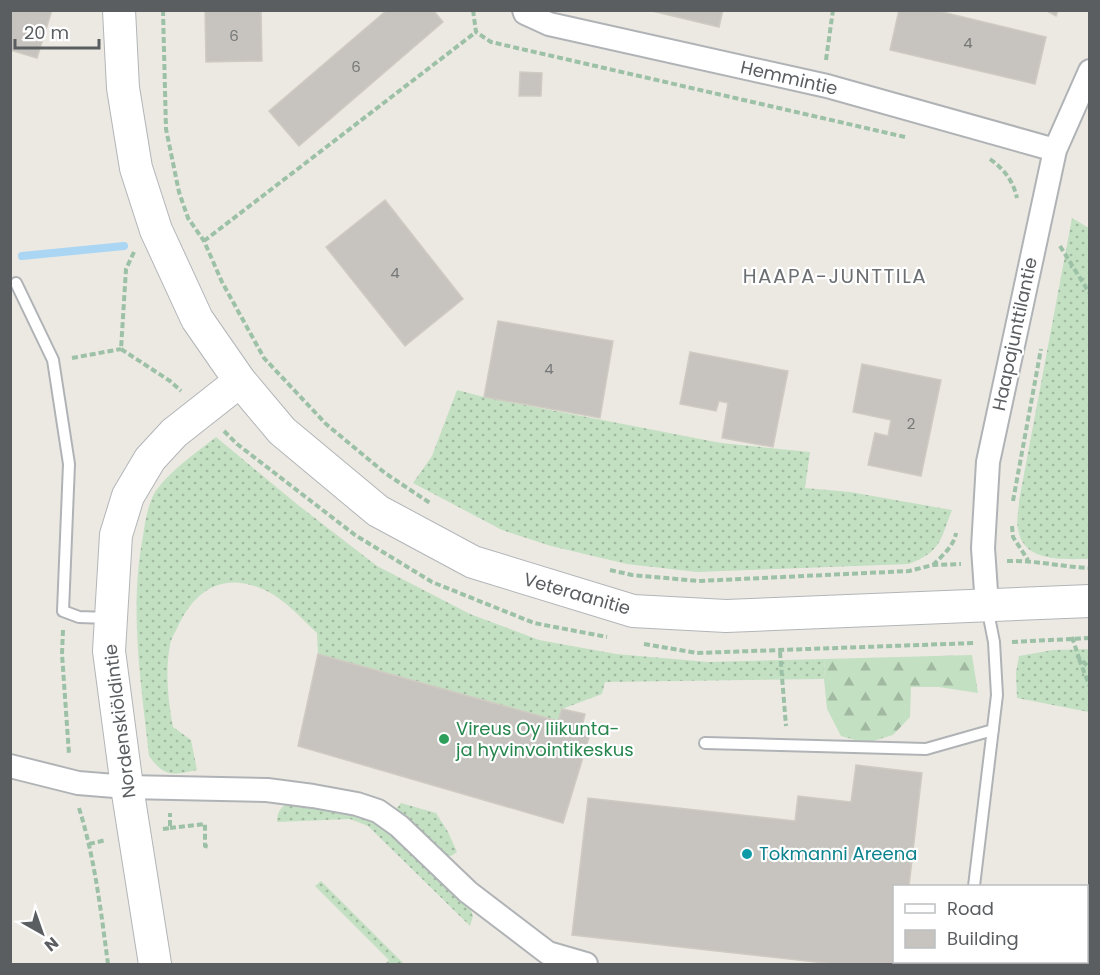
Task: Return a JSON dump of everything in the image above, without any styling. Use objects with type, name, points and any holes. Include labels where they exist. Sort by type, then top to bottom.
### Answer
[{"type":"main road","points":[[119,10],[123,88],[128,125],[136,168],[156,230],[197,320],[240,381]]},
{"type":"main road","name":"Nordenskiöldintie","points":[[155,964],[127,787],[109,651],[116,535],[128,496],[150,459],[174,433],[240,381]]},
{"type":"main road","name":"Veteraanitie","points":[[240,381],[282,431],[378,511],[472,562],[633,611],[726,616],[1089,601]]},
{"type":"street","name":"Hemmintie","points":[[524,10],[525,13],[549,24],[826,86],[1055,150]]},
{"type":"street","name":"Haapajunttilantie","points":[[987,606],[983,563],[988,462],[1055,150],[1089,71]]},
{"type":"street","points":[[10,766],[78,783],[127,787],[267,790],[357,804],[378,811],[399,826],[468,892],[548,953],[586,964]]},
{"type":"lane","points":[[16,283],[53,360],[69,464],[63,611],[79,617],[111,619]]},
{"type":"lane","points":[[974,885],[997,695],[994,642],[987,606]]},
{"type":"lane","points":[[705,743],[926,749],[993,730]]},
{"type":"path","points":[[163,10],[166,129],[179,192],[188,218],[204,241],[222,282],[264,358],[326,424],[385,473],[439,508]]},
{"type":"path","points":[[473,10],[476,32],[491,42],[909,138]]},
{"type":"path","points":[[204,241],[476,32]]},
{"type":"path","points":[[984,155],[1003,169],[1014,185],[1018,203]]},
{"type":"path","points":[[121,350],[126,269],[141,237],[188,218]]},
{"type":"path","points":[[1058,257],[1061,236]]},
{"type":"path","points":[[1060,246],[1089,294]]},
{"type":"path","points":[[1013,506],[1041,347]]},
{"type":"path","points":[[53,360],[121,350],[170,381],[237,444],[355,535],[432,582],[534,623],[609,637]]},
{"type":"path","points":[[1011,518],[1013,537],[1028,560]]},
{"type":"path","points":[[933,565],[955,540],[957,528]]},
{"type":"path","points":[[600,568],[632,575],[699,581],[909,571],[933,565],[1028,560],[1050,566],[1089,568]]},
{"type":"path","points":[[63,611],[62,654],[68,748],[78,783],[77,801],[86,829],[97,886],[108,964]]},
{"type":"path","points":[[641,643],[697,653],[780,652],[1089,638]]},
{"type":"path","points":[[1072,639],[1089,687]]},
{"type":"path","points":[[780,652],[787,745]]},
{"type":"path","points":[[1079,658],[1089,668]]},
{"type":"path","points":[[170,828],[205,824],[205,846],[209,847]]},
{"type":"green space","points":[[1072,218],[1089,228],[1089,559],[1046,557],[1036,553],[1021,540],[1017,526],[1019,501]]},
{"type":"green space","points":[[457,390],[721,443],[810,452],[805,488],[850,492],[952,510],[942,537],[934,549],[909,564],[697,572],[627,564],[551,546],[502,530],[413,483],[432,456]]},
{"type":"green space","points":[[216,437],[377,566],[470,614],[539,640],[616,654],[708,662],[825,659],[824,679],[605,682],[602,694],[562,709],[558,721],[318,654],[317,633],[284,602],[260,588],[246,584],[222,584],[202,594],[193,602],[171,642],[167,676],[173,727],[191,740],[197,770],[170,773],[160,768],[149,756],[138,646],[139,563],[147,513],[155,492],[168,476]]},
{"type":"green space","points":[[1089,649],[1089,712],[1017,698],[1016,673],[1019,656],[1053,650]]},
{"type":"green space","points":[[972,655],[978,693],[939,687],[911,687],[910,717],[893,735],[866,743],[841,736],[827,709],[825,659]]},
{"type":"green space","points":[[290,802],[345,811],[383,826],[468,902],[473,916],[470,926],[368,826],[350,819],[277,822],[280,810]]},
{"type":"green space","points":[[401,803],[436,813],[457,852],[451,856],[440,854],[397,814],[397,808]]},
{"type":"green space","points":[[321,881],[404,964],[385,964],[389,960],[315,886]]},
{"type":"building","points":[[13,10],[52,10],[37,58],[10,50],[10,18]]},
{"type":"building","points":[[205,10],[261,10],[262,61],[206,62]]},
{"type":"building","points":[[387,10],[433,10],[443,22],[299,146],[269,111]]},
{"type":"building","points":[[648,10],[723,10],[719,27]]},
{"type":"building","points":[[899,10],[934,10],[1046,37],[1035,84],[890,50]]},
{"type":"building","points":[[1045,10],[1058,10],[1056,16]]},
{"type":"building","points":[[520,72],[542,73],[541,96],[519,96]]},
{"type":"building","points":[[385,200],[463,299],[405,346],[326,247]]},
{"type":"building","points":[[498,321],[613,341],[600,418],[484,397]]},
{"type":"building","points":[[690,352],[788,371],[773,447],[722,438],[728,403],[719,401],[716,411],[680,404]]},
{"type":"building","points":[[862,364],[941,380],[921,476],[868,465],[875,433],[888,436],[891,420],[853,412]]},
{"type":"building","name":"Vireus Oy liikunta- ja hyvinvointikeskus","points":[[318,654],[558,721],[562,709],[585,714],[581,730],[591,731],[563,823],[298,746]]},
{"type":"building","name":"Tokmanni Areena","points":[[856,765],[922,773],[909,885],[893,885],[893,963],[1088,963],[1088,952],[1090,952],[1090,964],[834,964],[572,935],[588,798],[795,821],[798,796],[851,802]]},
{"type":"waterway","points":[[22,256],[124,246]]},
{"type":"place","name":"Vireus Oy liikunta- ja hyvinvointikeskus","points":[[444,739]]},
{"type":"place","name":"Tokmanni Areena","points":[[747,854]]},
{"type":"district","name":"HAAPA-JUNTTILA","points":[[835,276]]}]
